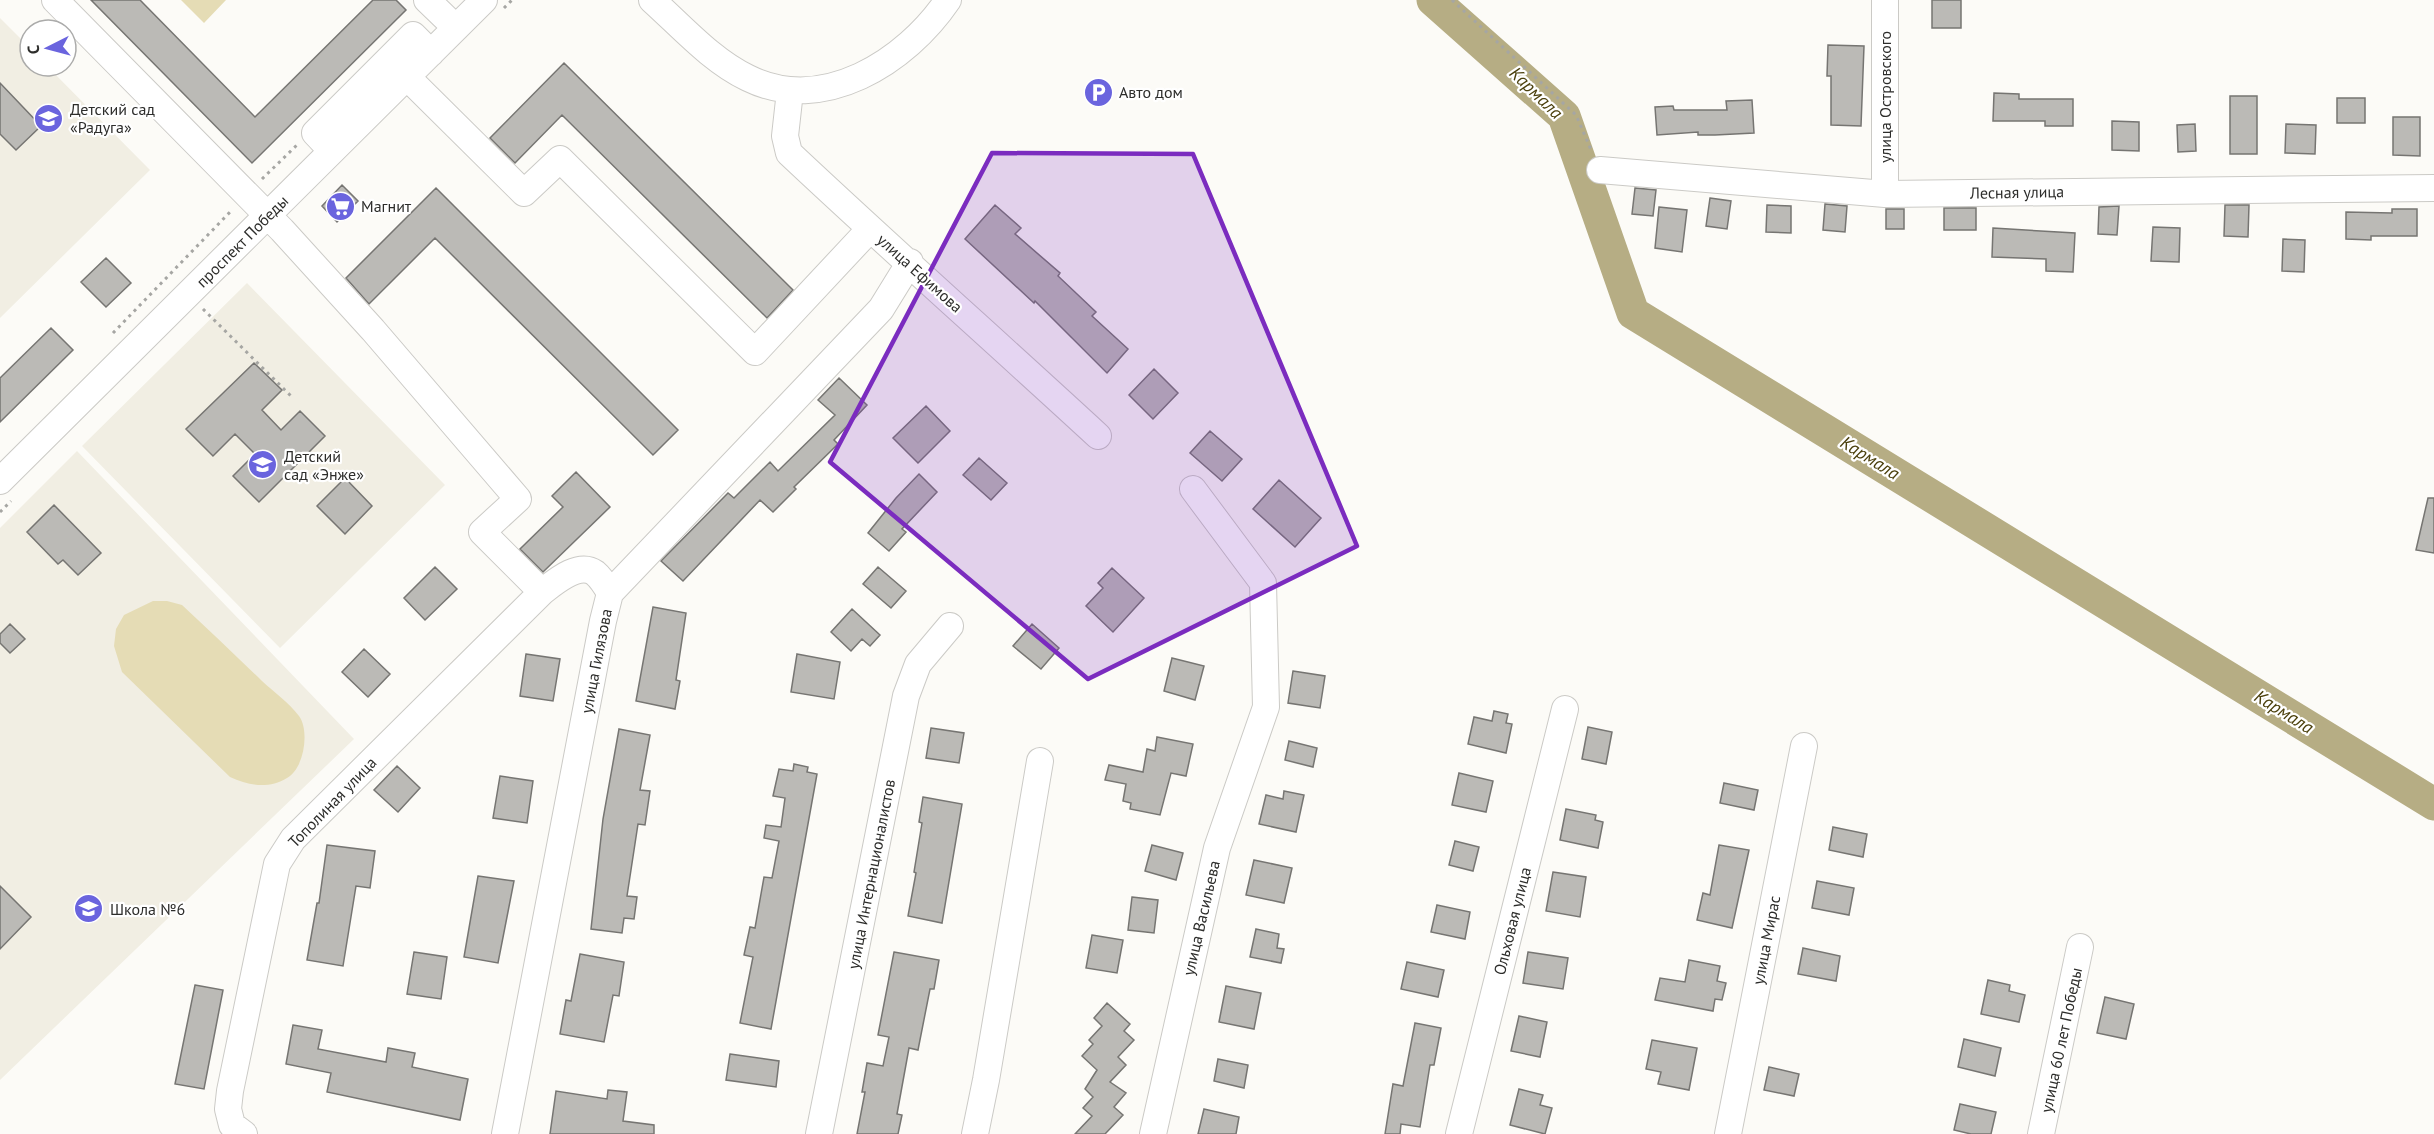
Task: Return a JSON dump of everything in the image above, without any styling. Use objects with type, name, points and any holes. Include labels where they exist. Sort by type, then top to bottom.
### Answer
[{"type":"street","points":[[55,0],[247,195],[373,330],[518,499],[482,532],[542,592]]},
{"type":"street","points":[[427,0],[456,28]]},
{"type":"street","name":"проспект Победы","points":[[0,481],[484,0]]},
{"type":"street","points":[[652,0],[736,72],[761,84],[790,91],[828,88],[864,75],[910,44],[938,15],[948,0]]},
{"type":"street","name":"улица Островского","points":[[1884,0],[1885,194]]},
{"type":"street","points":[[332,151],[315,133],[413,35],[431,53]]},
{"type":"street","points":[[407,77],[524,193],[560,159],[755,352],[870,229]]},
{"type":"street","name":"улица Ефимова","points":[[790,91],[785,136],[789,153],[1098,436]]},
{"type":"street","name":"Лесная улица","points":[[1600,170],[1885,194],[2434,188]]},
{"type":"street","name":"улица Гилязова","points":[[505,1134],[610,592],[881,309],[910,262]]},
{"type":"street","name":"улица Васильева","points":[[1153,1134],[1217,848],[1266,707],[1263,583],[1193,489]]},
{"type":"street","name":"Тополиная улица","points":[[244,1134],[232,1125],[228,1108],[277,864],[293,839],[542,592],[566,575],[587,571],[596,574],[610,592]]},
{"type":"street","name":"улица Интернационалистов","points":[[819,1134],[906,696],[918,664],[950,626]]},
{"type":"street","name":"Ольховая улица","points":[[1459,1134],[1565,709]]},
{"type":"street","name":"улица Мирас","points":[[1728,1134],[1804,746]]},
{"type":"street","points":[[975,1134],[1040,761]]},
{"type":"street","name":"улица 60 лет Победы","points":[[2041,1134],[2080,947]]},
{"type":"path","points":[[1452,0],[1576,115],[1600,170]]},
{"type":"path","points":[[113,333],[304,138]]},
{"type":"path","points":[[203,309],[293,398]]},
{"type":"highlighted area","points":[[992,153],[1193,154],[1357,546],[1088,679],[830,462]]},
{"type":"shaded area","points":[[181,0],[226,0],[204,23]]},
{"type":"shaded area","name":"Детский сад «Радуга»","points":[[0,18],[18,36],[18,78],[59,78],[150,170],[0,318]]},
{"type":"shaded area","name":"Детский сад «Энже»","points":[[247,283],[445,485],[280,648],[82,446]]},
{"type":"shaded area","name":"Школа №6","points":[[77,451],[354,739],[0,1080],[0,528]]},
{"type":"shaded area","points":[[153,601],[167,601],[182,605],[299,716],[304,731],[304,749],[298,767],[287,778],[273,784],[259,785],[244,783],[230,777],[122,672],[114,646],[116,629],[124,615]]},
{"type":"building","points":[[91,0],[140,0],[255,117],[373,0],[396,0],[406,10],[252,163]]},
{"type":"building","points":[[1932,0],[1961,0],[1961,28],[1932,28]]},
{"type":"building","points":[[1828,45],[1864,46],[1861,126],[1831,125],[1831,76],[1827,76]]},
{"type":"building","points":[[564,63],[793,290],[767,318],[562,115],[515,163],[490,138]]},
{"type":"building","points":[[0,83],[41,126],[16,150],[0,134]]},
{"type":"building","points":[[1994,93],[2019,94],[2019,99],[2073,99],[2073,126],[2045,126],[2045,121],[1993,121]]},
{"type":"building","points":[[2230,96],[2257,96],[2257,154],[2230,154]]},
{"type":"building","points":[[2337,98],[2365,98],[2365,123],[2337,123]]},
{"type":"building","points":[[1752,100],[1754,133],[1698,135],[1698,132],[1657,135],[1655,107],[1673,106],[1674,110],[1727,110],[1726,101]]},
{"type":"building","points":[[2393,117],[2420,117],[2420,156],[2393,155]]},
{"type":"building","points":[[2112,121],[2139,122],[2139,151],[2112,150]]},
{"type":"building","points":[[2195,124],[2196,151],[2178,152],[2177,125]]},
{"type":"building","points":[[2286,124],[2316,125],[2315,154],[2285,153]]},
{"type":"building","points":[[342,185],[358,201],[337,222],[322,206]]},
{"type":"building","points":[[436,188],[678,430],[653,455],[435,238],[369,304],[346,278]]},
{"type":"building","points":[[1635,188],[1656,190],[1653,216],[1632,214]]},
{"type":"building","points":[[1710,198],[1731,201],[1727,229],[1706,226]]},
{"type":"building","points":[[1825,204],[1847,206],[1845,232],[1823,230]]},
{"type":"building","points":[[995,205],[1021,228],[1015,234],[1060,273],[1058,276],[1096,312],[1092,316],[1128,349],[1107,373],[1035,301],[1034,303],[965,239]]},
{"type":"building","points":[[1767,205],[1791,206],[1791,233],[1766,232]]},
{"type":"building","points":[[2225,205],[2249,205],[2248,237],[2224,236]]},
{"type":"building","points":[[2119,206],[2117,235],[2098,234],[2099,207]]},
{"type":"building","points":[[1659,207],[1687,210],[1682,252],[1655,248]]},
{"type":"building","points":[[1944,208],[1976,208],[1976,230],[1944,230]]},
{"type":"building","points":[[1886,209],[1904,209],[1904,229],[1886,229]]},
{"type":"building","points":[[2392,209],[2417,209],[2417,236],[2371,236],[2371,240],[2346,239],[2346,212],[2392,213]]},
{"type":"building","points":[[2153,227],[2180,228],[2179,262],[2151,261]]},
{"type":"building","points":[[1993,228],[2075,233],[2073,272],[2046,271],[2046,259],[1992,257]]},
{"type":"building","points":[[2283,239],[2305,240],[2304,272],[2282,271]]},
{"type":"building","points":[[106,258],[131,283],[106,307],[81,282]]},
{"type":"building","points":[[51,328],[73,350],[0,422],[0,378]]},
{"type":"building","points":[[254,363],[282,390],[262,410],[281,430],[300,411],[325,436],[259,502],[233,476],[255,454],[235,434],[213,456],[186,429]]},
{"type":"building","points":[[1154,369],[1178,393],[1153,419],[1129,395]]},
{"type":"building","points":[[839,378],[867,405],[834,440],[838,444],[794,487],[796,489],[773,512],[760,500],[683,581],[661,561],[728,493],[734,498],[770,462],[778,471],[835,415],[818,400]]},
{"type":"building","points":[[926,406],[950,431],[918,463],[893,438]]},
{"type":"building","points":[[1210,431],[1242,459],[1222,481],[1190,453]]},
{"type":"building","points":[[979,458],[1007,483],[991,500],[963,475]]},
{"type":"building","points":[[576,472],[610,507],[543,572],[520,549],[563,507],[552,496]]},
{"type":"building","points":[[919,474],[937,492],[902,529],[906,532],[889,551],[868,533]]},
{"type":"building","points":[[345,478],[372,506],[345,534],[317,506]]},
{"type":"building","points":[[1279,480],[1321,518],[1295,547],[1253,509]]},
{"type":"building","points":[[2428,498],[2434,498],[2434,553],[2416,550]]},
{"type":"building","points":[[54,505],[101,553],[78,575],[63,560],[58,564],[27,532]]},
{"type":"building","points":[[435,567],[457,589],[425,620],[404,598]]},
{"type":"building","points":[[878,567],[906,591],[891,608],[863,584]]},
{"type":"building","points":[[1112,568],[1144,598],[1113,632],[1086,606],[1103,588],[1098,583]]},
{"type":"building","points":[[653,607],[686,613],[676,680],[680,681],[675,709],[636,701]]},
{"type":"building","points":[[852,609],[880,635],[870,646],[862,639],[851,651],[831,632]]},
{"type":"building","points":[[10,624],[25,639],[10,653],[0,643],[0,634]]},
{"type":"building","points":[[1032,624],[1059,648],[1041,669],[1013,646]]},
{"type":"building","points":[[364,649],[390,674],[368,697],[342,672]]},
{"type":"building","points":[[526,654],[560,659],[553,701],[520,696]]},
{"type":"building","points":[[797,654],[840,662],[834,699],[791,692]]},
{"type":"building","points":[[1172,658],[1204,666],[1195,700],[1164,691]]},
{"type":"building","points":[[1293,671],[1325,676],[1320,708],[1288,703]]},
{"type":"building","points":[[1494,711],[1508,714],[1506,723],[1512,724],[1506,753],[1468,744],[1474,717],[1492,721]]},
{"type":"building","points":[[1588,727],[1612,732],[1606,764],[1582,759]]},
{"type":"building","points":[[931,728],[964,733],[959,763],[926,758]]},
{"type":"building","points":[[619,729],[650,735],[640,790],[650,791],[645,825],[638,824],[627,896],[637,897],[634,919],[624,918],[622,933],[591,929],[603,819]]},
{"type":"building","points":[[1157,737],[1193,744],[1186,776],[1171,773],[1160,815],[1130,809],[1131,803],[1123,801],[1126,784],[1105,780],[1109,765],[1143,772],[1147,749],[1155,751]]},
{"type":"building","points":[[1289,741],[1317,748],[1313,767],[1285,760]]},
{"type":"building","points":[[794,764],[808,767],[807,772],[817,774],[771,1029],[740,1023],[753,957],[744,955],[750,927],[755,928],[764,877],[772,878],[779,841],[764,838],[766,825],[781,827],[785,798],[773,796],[779,769],[793,771]]},
{"type":"building","points":[[397,766],[420,788],[398,812],[374,790]]},
{"type":"building","points":[[1459,773],[1493,781],[1486,812],[1452,805]]},
{"type":"building","points":[[500,776],[533,781],[527,823],[493,818]]},
{"type":"building","points":[[1724,783],[1758,790],[1754,810],[1720,803]]},
{"type":"building","points":[[1284,791],[1304,795],[1296,832],[1259,824],[1266,795],[1283,799]]},
{"type":"building","points":[[923,797],[962,804],[942,923],[908,916],[916,873],[914,872],[922,823],[919,822]]},
{"type":"building","points":[[1566,809],[1596,815],[1595,820],[1603,822],[1598,848],[1560,840]]},
{"type":"building","points":[[1833,827],[1867,834],[1863,857],[1829,850]]},
{"type":"building","points":[[1455,841],[1479,847],[1473,871],[1449,865]]},
{"type":"building","points":[[327,845],[375,851],[370,888],[356,886],[343,966],[307,960],[317,903],[319,903]]},
{"type":"building","points":[[1152,845],[1183,853],[1176,880],[1145,871]]},
{"type":"building","points":[[1719,845],[1749,850],[1732,928],[1697,920],[1703,893],[1710,895]]},
{"type":"building","points":[[1254,860],[1292,868],[1284,903],[1246,895]]},
{"type":"building","points":[[1553,872],[1586,877],[1580,917],[1546,911]]},
{"type":"building","points":[[478,876],[514,881],[498,963],[464,957]]},
{"type":"building","points":[[1817,881],[1854,888],[1849,915],[1812,908]]},
{"type":"building","points":[[0,886],[31,917],[0,949]]},
{"type":"building","points":[[1132,897],[1158,900],[1154,933],[1128,930]]},
{"type":"building","points":[[1437,905],[1470,912],[1465,939],[1431,932]]},
{"type":"building","points":[[1256,929],[1279,934],[1277,948],[1284,949],[1281,963],[1250,957]]},
{"type":"building","points":[[1092,935],[1123,940],[1117,973],[1086,968]]},
{"type":"building","points":[[1803,948],[1840,956],[1836,981],[1798,974]]},
{"type":"building","points":[[414,952],[447,957],[441,999],[407,994]]},
{"type":"building","points":[[894,952],[939,960],[934,989],[930,989],[918,1050],[909,1048],[897,1114],[902,1115],[898,1134],[857,1134],[865,1092],[862,1092],[867,1063],[883,1066],[889,1037],[878,1035]]},
{"type":"building","points":[[1528,952],[1568,958],[1563,989],[1523,983]]},
{"type":"building","points":[[580,954],[624,962],[619,996],[613,995],[604,1042],[560,1034],[566,1000],[571,1001]]},
{"type":"building","points":[[1689,960],[1720,966],[1717,981],[1726,983],[1722,1000],[1715,999],[1713,1011],[1655,1000],[1660,978],[1685,982]]},
{"type":"building","points":[[1407,962],[1444,970],[1438,997],[1401,989]]},
{"type":"building","points":[[1988,980],[2010,985],[2009,991],[2025,995],[2019,1022],[1981,1014]]},
{"type":"building","points":[[195,985],[223,990],[204,1089],[175,1084]]},
{"type":"building","points":[[1226,986],[1261,993],[1254,1029],[1219,1022]]},
{"type":"building","points":[[2105,997],[2134,1004],[2126,1039],[2097,1033]]},
{"type":"building","points":[[1107,1003],[1130,1024],[1124,1031],[1134,1040],[1118,1057],[1126,1065],[1110,1082],[1126,1093],[1114,1107],[1123,1115],[1105,1134],[1075,1134],[1092,1116],[1083,1108],[1093,1097],[1085,1089],[1097,1070],[1082,1056],[1093,1044],[1089,1040],[1102,1026],[1094,1018]]},
{"type":"building","points":[[1519,1016],[1547,1022],[1540,1057],[1511,1051]]},
{"type":"building","points":[[1415,1023],[1441,1028],[1434,1065],[1430,1065],[1420,1127],[1401,1124],[1400,1134],[1385,1134],[1393,1084],[1403,1086]]},
{"type":"building","points":[[293,1025],[322,1030],[318,1049],[386,1062],[388,1048],[415,1053],[412,1067],[468,1079],[460,1120],[327,1092],[331,1073],[286,1064]]},
{"type":"building","points":[[1964,1039],[2001,1048],[1995,1076],[1958,1067]]},
{"type":"building","points":[[1652,1040],[1697,1048],[1689,1090],[1658,1084],[1661,1072],[1646,1069]]},
{"type":"building","points":[[730,1054],[779,1061],[776,1087],[726,1080]]},
{"type":"building","points":[[1218,1059],[1248,1065],[1244,1088],[1214,1081]]},
{"type":"building","points":[[1769,1067],[1799,1074],[1794,1096],[1764,1090]]},
{"type":"building","points":[[1519,1089],[1543,1095],[1540,1105],[1552,1108],[1545,1134],[1510,1125]]},
{"type":"building","points":[[608,1090],[627,1092],[623,1121],[654,1125],[654,1134],[550,1134],[556,1091],[607,1099]]},
{"type":"building","points":[[1960,1104],[1996,1112],[1991,1134],[1971,1134],[1954,1130]]},
{"type":"building","points":[[1204,1109],[1239,1117],[1236,1134],[1198,1134]]},
{"type":"waterway","name":"Кармала","points":[[1433,0],[1564,116],[1633,313],[2434,804]]},
{"type":"place","name":"Авто дом","points":[[1098,92]]},
{"type":"place","name":"Детский сад «Радуга»","points":[[49,118]]},
{"type":"place","name":"Магнит","points":[[340,206]]},
{"type":"place","name":"Детский сад «Энже»","points":[[263,465]]},
{"type":"place","name":"Школа №6","points":[[89,909]]}]
